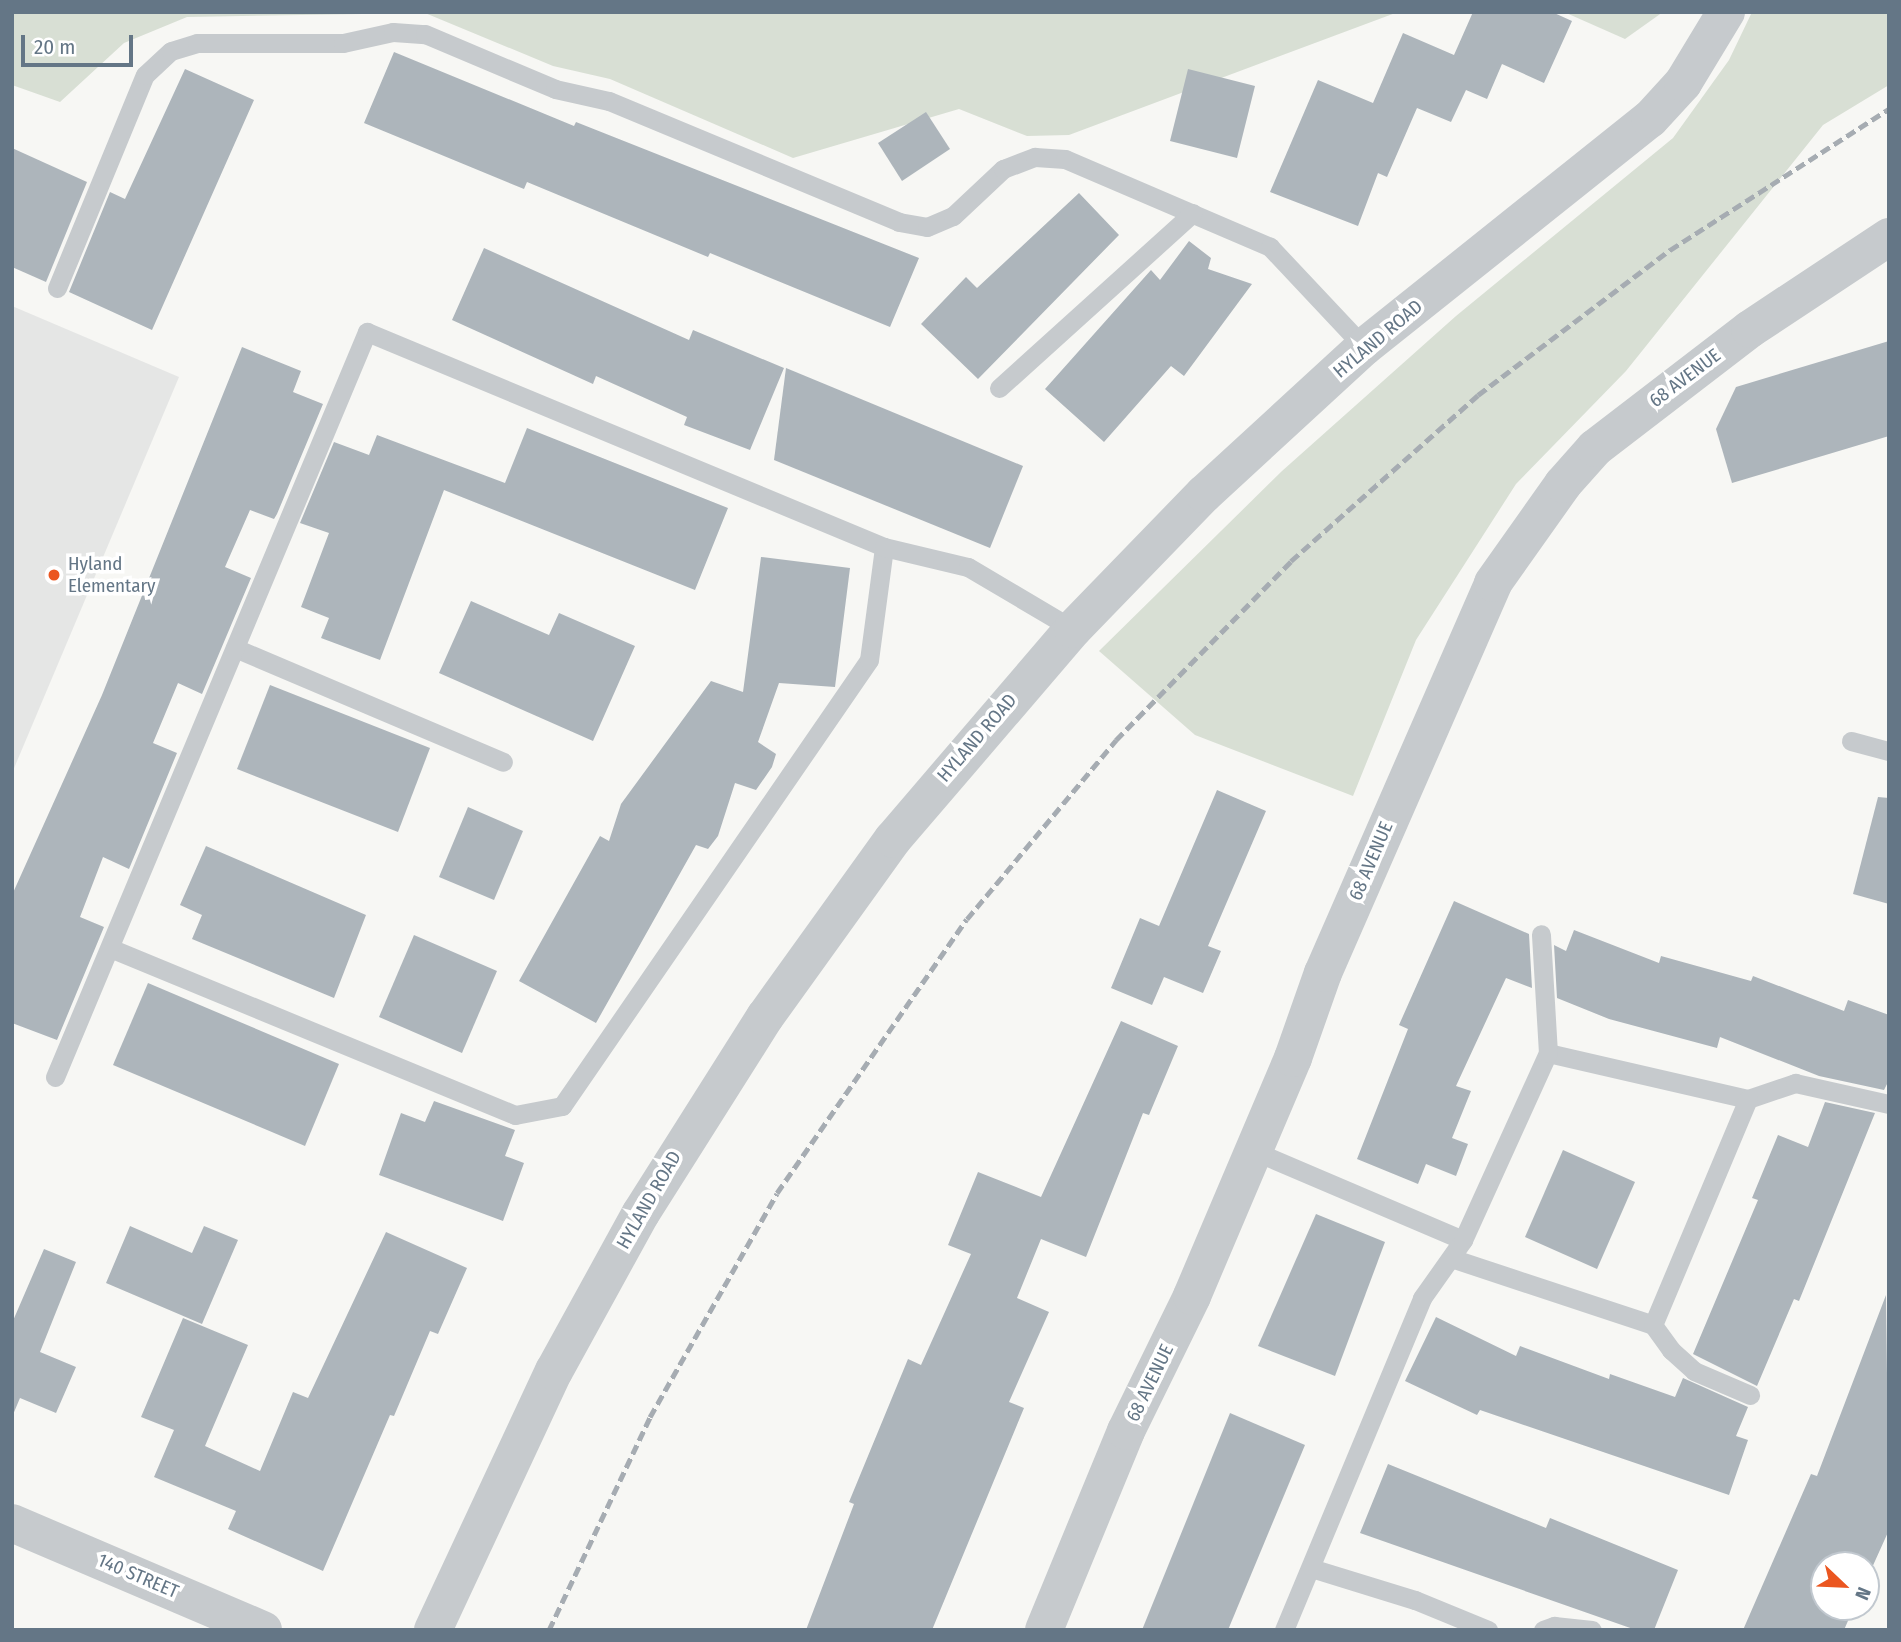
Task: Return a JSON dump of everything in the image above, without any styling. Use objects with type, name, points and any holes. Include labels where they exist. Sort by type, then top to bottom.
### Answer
[{"type":"street","name":"HYLAND ROAD","points":[[433,1630],[554,1371],[680,1146],[806,957],[893,839],[1073,629],[1204,494],[1364,347],[1650,119],[1683,83],[1726,12]]},
{"type":"street","name":"68 AVENUE","points":[[1044,1630],[1126,1431],[1192,1296],[1254,1151],[1323,973],[1476,615],[1535,521],[1595,448],[1633,416],[1750,329],[1889,237]]},
{"type":"street","name":"140 STREET","points":[[12,1523],[263,1630]]},
{"type":"lane","points":[[57,288],[145,75],[170,51],[197,43],[343,43],[393,32],[425,34],[555,89],[609,101],[899,222],[927,227],[953,216],[1003,169],[1035,157],[1065,159],[1270,247],[1364,347]]},
{"type":"lane","points":[[999,388],[1193,213]]},
{"type":"lane","points":[[55,1077],[367,332],[884,547],[968,567],[1073,629]]},
{"type":"lane","points":[[110,948],[515,1115],[562,1106],[869,660],[884,547]]},
{"type":"lane","points":[[235,648],[503,762]]},
{"type":"lane","points":[[1851,741],[1889,751]]},
{"type":"lane","points":[[1284,1630],[1422,1298],[1464,1240],[1548,1053],[1541,934]]},
{"type":"lane","points":[[1548,1053],[1748,1099],[1796,1083],[1889,1104]]},
{"type":"lane","points":[[1653,1325],[1748,1099]]},
{"type":"lane","points":[[1254,1151],[1464,1240]]},
{"type":"lane","points":[[1451,1258],[1653,1325],[1671,1350],[1694,1371],[1750,1395]]},
{"type":"lane","points":[[1311,1569],[1415,1600],[1488,1630]]},
{"type":"lane","points":[[1543,1630],[1554,1626],[1592,1630]]},
{"type":"shaded area","points":[[12,12],[1398,12],[1069,135],[1027,136],[959,109],[793,158],[610,79],[553,66],[425,13],[187,17],[124,43],[60,102],[12,85]]},
{"type":"shaded area","points":[[1564,12],[1663,12],[1625,39]]},
{"type":"shaded area","points":[[1752,12],[1889,12],[1889,85],[1823,125],[1626,371],[1516,484],[1416,640],[1353,796],[1195,735],[1099,651],[1282,471],[1456,316],[1673,138],[1729,60]]},
{"type":"shaded area","name":"Hyland Elementary","points":[[12,306],[179,377],[12,773]]},
{"type":"building","points":[[1473,12],[1552,12],[1572,21],[1544,83],[1502,64],[1487,99],[1466,90],[1451,122],[1417,108],[1387,177],[1378,173],[1358,226],[1270,192],[1318,80],[1373,103],[1403,33],[1454,55]]},
{"type":"building","points":[[394,52],[574,126],[576,122],[919,258],[890,327],[710,253],[708,257],[527,182],[524,189],[364,123]]},
{"type":"building","points":[[185,69],[254,100],[152,330],[69,292],[110,192],[125,199]]},
{"type":"building","points":[[1188,69],[1255,86],[1237,158],[1170,141]]},
{"type":"building","points":[[926,112],[950,149],[902,181],[878,143]]},
{"type":"building","points":[[12,148],[87,182],[46,282],[12,267]]},
{"type":"building","points":[[1079,193],[1119,235],[978,379],[921,324],[966,277],[977,288]]},
{"type":"building","points":[[1189,241],[1211,258],[1208,269],[1252,284],[1184,376],[1171,366],[1104,442],[1045,389],[1151,270],[1160,280]]},
{"type":"building","points":[[484,248],[689,340],[693,330],[784,368],[750,450],[684,425],[687,417],[596,376],[593,384],[452,320]]},
{"type":"building","points":[[1889,341],[1889,436],[1732,483],[1716,429],[1736,387]]},
{"type":"building","points":[[242,347],[301,371],[293,392],[323,404],[274,519],[250,510],[225,567],[251,578],[202,694],[178,683],[153,743],[177,753],[129,869],[103,857],[80,917],[104,927],[57,1040],[12,1023],[12,895],[102,695]]},
{"type":"building","points":[[786,368],[1023,466],[990,548],[774,460]]},
{"type":"building","points":[[527,428],[728,508],[695,590],[444,490],[380,660],[321,638],[329,618],[301,607],[329,533],[300,523],[334,442],[369,455],[377,435],[505,483]]},
{"type":"building","points":[[761,557],[850,568],[835,687],[779,683],[758,742],[776,754],[772,767],[756,790],[735,783],[718,836],[708,849],[696,845],[596,1023],[519,981],[600,836],[609,841],[621,804],[711,681],[743,692]]},
{"type":"building","points":[[471,601],[549,635],[559,613],[635,646],[593,741],[439,673]]},
{"type":"building","points":[[270,685],[430,748],[398,832],[237,769]]},
{"type":"building","points":[[1217,790],[1266,811],[1208,946],[1221,951],[1203,993],[1164,977],[1152,1005],[1111,988],[1140,918],[1159,926]]},
{"type":"building","points":[[1878,797],[1889,798],[1889,904],[1853,894]]},
{"type":"building","points":[[468,807],[523,831],[494,900],[439,877]]},
{"type":"building","points":[[206,846],[366,915],[334,998],[192,939],[202,915],[180,905]]},
{"type":"building","points":[[1454,901],[1529,934],[1532,988],[1506,978],[1456,1086],[1471,1091],[1452,1138],[1468,1144],[1456,1176],[1426,1164],[1418,1184],[1357,1159],[1408,1029],[1399,1025]]},
{"type":"building","points":[[1574,930],[1659,963],[1661,956],[1751,981],[1753,976],[1844,1011],[1848,1000],[1889,1015],[1889,1080],[1884,1090],[1819,1076],[1720,1037],[1717,1048],[1609,1019],[1557,998],[1554,945],[1566,951]]},
{"type":"building","points":[[414,935],[497,971],[462,1053],[379,1017]]},
{"type":"building","points":[[148,983],[339,1064],[305,1146],[113,1065]]},
{"type":"building","points":[[1121,1021],[1178,1046],[1149,1115],[1143,1113],[1086,1257],[1041,1239],[1017,1298],[1049,1312],[1009,1402],[1024,1408],[932,1630],[806,1630],[854,1504],[849,1502],[908,1359],[921,1365],[971,1254],[948,1245],[978,1172],[1041,1197]]},
{"type":"building","points":[[434,1101],[515,1130],[505,1156],[524,1163],[503,1221],[379,1175],[401,1113],[425,1122]]},
{"type":"building","points":[[1825,1102],[1875,1113],[1799,1301],[1794,1299],[1757,1386],[1693,1354],[1758,1200],[1752,1198],[1778,1135],[1808,1147]]},
{"type":"building","points":[[1563,1150],[1635,1182],[1597,1269],[1525,1237]]},
{"type":"building","points":[[1316,1214],[1385,1242],[1335,1376],[1258,1346]]},
{"type":"building","points":[[130,1226],[192,1253],[204,1226],[238,1240],[202,1324],[106,1283]]},
{"type":"building","points":[[386,1232],[467,1268],[438,1334],[430,1331],[394,1416],[390,1415],[323,1571],[228,1529],[236,1511],[154,1477],[174,1430],[141,1417],[183,1318],[248,1345],[205,1446],[260,1471],[293,1392],[308,1398]]},
{"type":"building","points":[[44,1249],[76,1262],[40,1352],[76,1367],[56,1413],[20,1398],[12,1417],[12,1323]]},
{"type":"building","points":[[1886,1295],[1889,1530],[1880,1551],[1810,1551],[1810,1621],[1848,1621],[1844,1630],[1743,1630],[1811,1474],[1817,1476]]},
{"type":"building","points":[[1436,1317],[1516,1356],[1520,1346],[1609,1379],[1610,1374],[1675,1397],[1683,1378],[1748,1407],[1736,1436],[1748,1440],[1729,1495],[1480,1410],[1477,1415],[1405,1381]]},
{"type":"building","points":[[1230,1413],[1305,1445],[1228,1630],[1142,1630]]},
{"type":"building","points":[[1388,1464],[1546,1528],[1550,1518],[1678,1570],[1654,1630],[1636,1630],[1360,1533]]},
{"type":"railway","points":[[549,1630],[650,1417],[777,1193],[967,919],[1116,740],[1291,561],[1478,395],[1670,250],[1889,109]]},
{"type":"place","name":"Hyland Elementary","points":[[54,575]]}]
